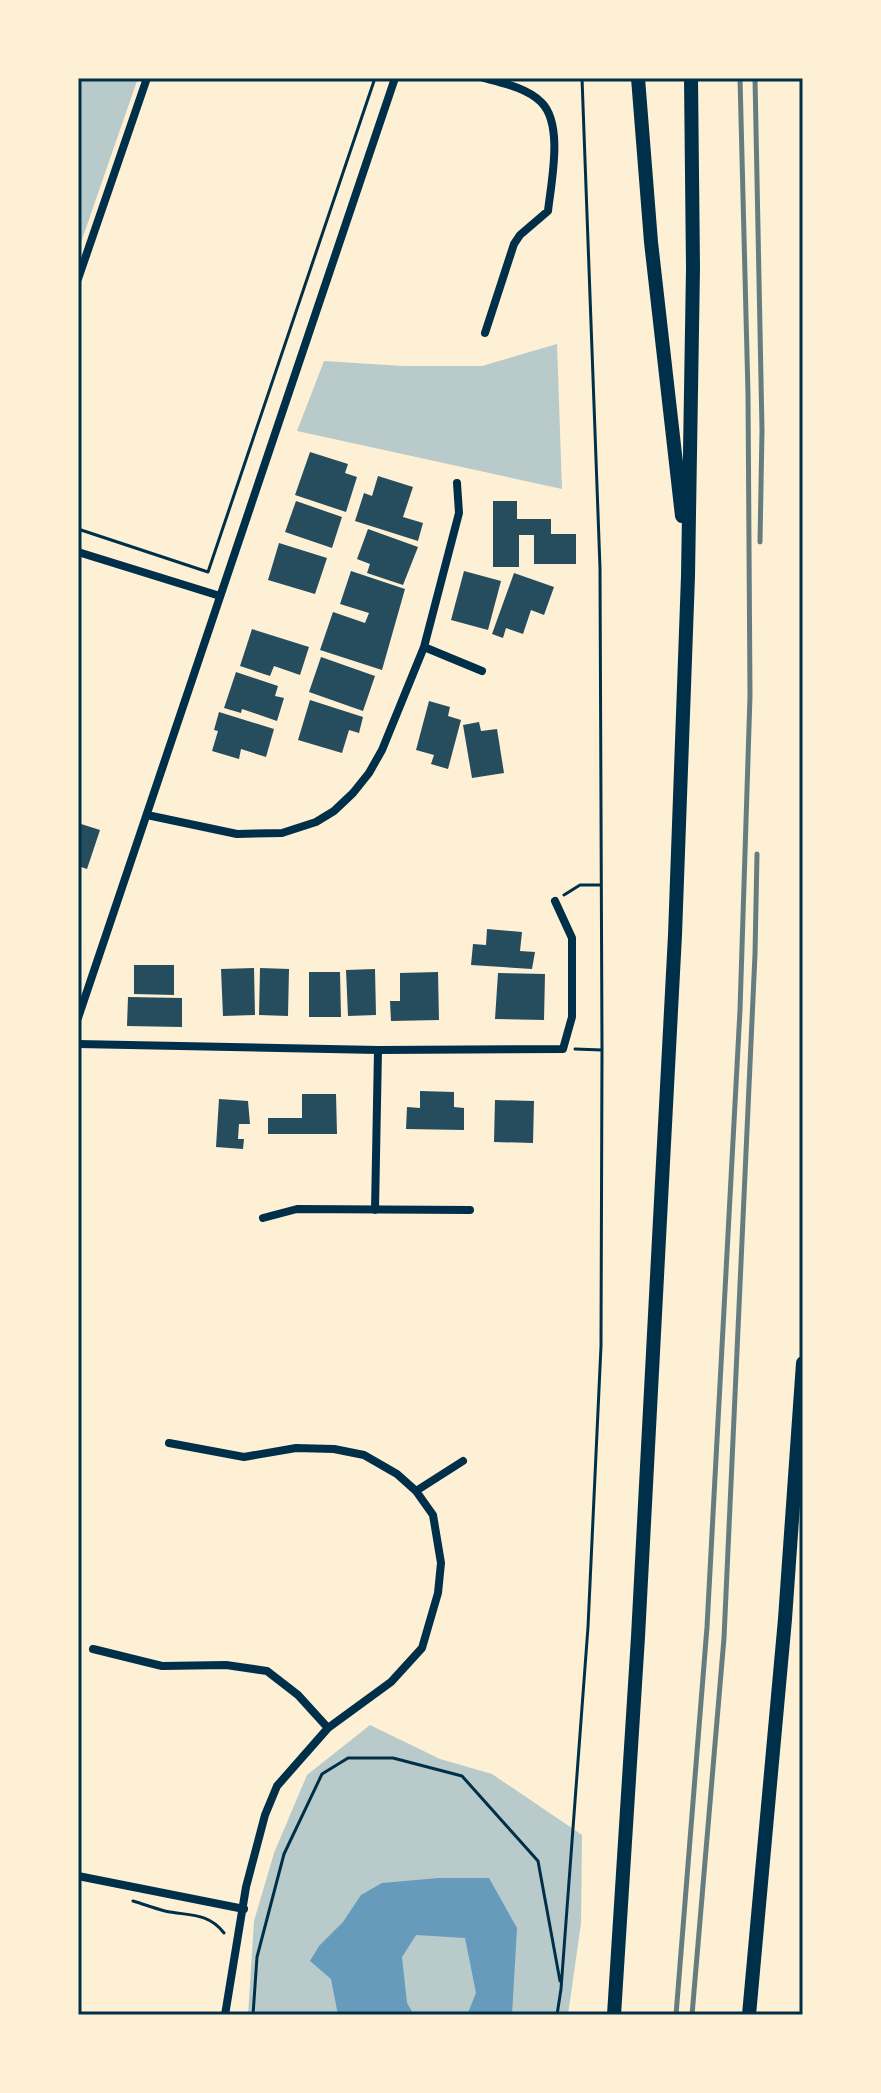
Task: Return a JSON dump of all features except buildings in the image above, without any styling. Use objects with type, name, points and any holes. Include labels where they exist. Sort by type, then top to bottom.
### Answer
[{"type":"highway","points":[[638,78],[651,242],[688,576]]},
{"type":"highway","points":[[614,2015],[638,1652],[672,997],[688,576],[693,268],[691,78]]},
{"type":"highway","points":[[749,2015],[785,1619],[803,1363]]},
{"type":"street","points":[[78,279],[147,78]]},
{"type":"street","points":[[78,1018],[395,78]]},
{"type":"street","points":[[484,78],[521,89],[541,102],[550,118],[553,135],[548,211],[514,244],[485,333]]},
{"type":"street","points":[[147,815],[218,831],[257,835],[282,833],[299,829],[325,816],[353,793],[382,750],[424,647],[459,513],[457,483]]},
{"type":"street","points":[[78,552],[220,596]]},
{"type":"street","points":[[424,647],[482,671]]},
{"type":"street","points":[[78,1044],[378,1050],[563,1049],[572,1017],[572,938],[556,903]]},
{"type":"street","points":[[375,1210],[378,1050]]},
{"type":"street","points":[[263,1218],[297,1209],[470,1210]]},
{"type":"street","points":[[169,1443],[244,1457],[296,1448],[334,1449],[364,1455],[397,1474],[416,1491],[433,1515],[441,1563],[438,1593],[422,1648],[391,1682],[328,1728],[277,1786],[246,1887],[225,2015]]},
{"type":"street","points":[[416,1491],[463,1461]]},
{"type":"street","points":[[93,1649],[162,1666],[226,1665],[267,1671],[298,1695],[328,1728]]},
{"type":"street","points":[[78,1876],[244,1909]]},
{"type":"path","points":[[78,529],[208,572],[375,78]]},
{"type":"path","points":[[556,2015],[561,1989],[588,1627],[600,1362],[600,568],[582,78]]},
{"type":"path","points":[[556,903],[573,888],[601,885]]},
{"type":"path","points":[[563,1049],[602,1050]]},
{"type":"path","points":[[253,2015],[257,1957],[284,1854],[322,1774],[348,1758],[393,1758],[462,1776],[538,1861],[561,1989]]},
{"type":"path","points":[[132,1901],[165,1911],[203,1916],[216,1922],[236,1951]]},
{"type":"shaded area","points":[[78,78],[138,78],[78,251]]},
{"type":"shaded area","points":[[557,344],[562,489],[297,431],[324,361],[403,366],[482,366]]},
{"type":"shaded area","points":[[370,1725],[440,1759],[492,1774],[582,1835],[581,1923],[568,2015],[248,2015],[254,1921],[274,1853],[307,1775]]},
{"type":"water","points":[[489,1878],[517,1928],[512,2015],[467,2015],[476,1993],[465,1938],[416,1935],[402,1957],[407,2003],[414,2015],[338,2015],[331,1979],[310,1961],[319,1946],[343,1922],[361,1895],[382,1883]]},
{"type":"railway","points":[[676,2015],[707,1627],[740,1010],[750,696],[748,394],[740,78]]},
{"type":"railway","points":[[755,78],[762,430],[760,542]]},
{"type":"railway","points":[[692,2015],[724,1638],[757,854]]}]
